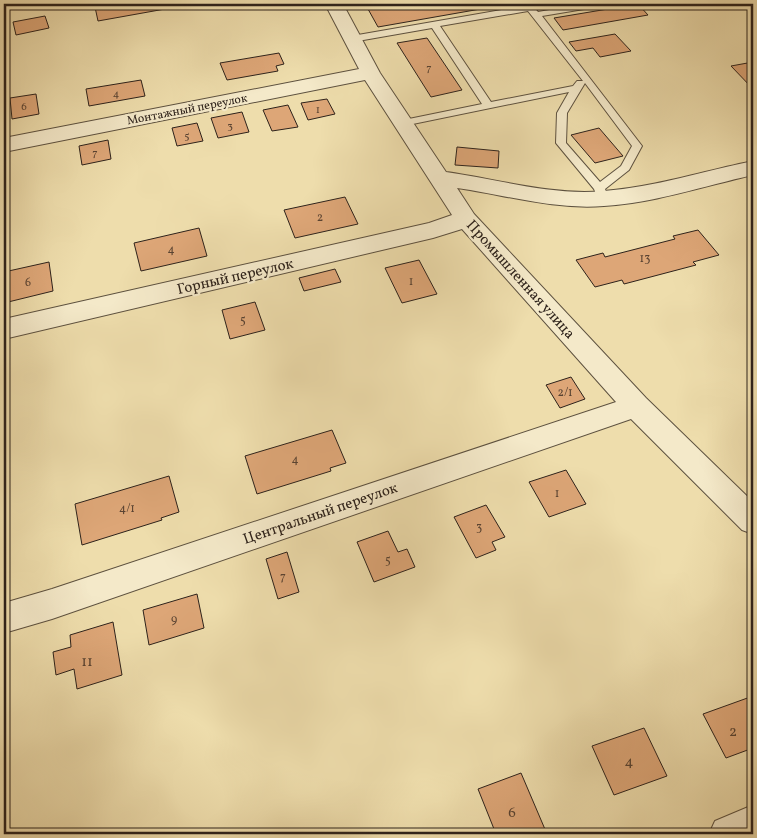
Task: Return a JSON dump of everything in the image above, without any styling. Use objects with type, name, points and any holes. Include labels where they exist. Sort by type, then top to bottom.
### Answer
[{"type":"street","name":"Промышленная улица","points":[[334,4],[370,73],[466,219],[636,406],[753,521]]},
{"type":"street","name":"Монтажный переулок","points":[[4,145],[370,73]]},
{"type":"street","points":[[439,178],[489,185],[545,197],[639,194],[753,168]]},
{"type":"street","name":"Горный переулок","points":[[4,329],[433,230],[466,219]]},
{"type":"street","name":"Центральный переулок","points":[[4,618],[52,604],[636,406]]},
{"type":"street","points":[[728,834],[753,823]]},
{"type":"lane","points":[[352,39],[530,9],[596,4]]},
{"type":"lane","points":[[530,9],[584,76],[637,146],[625,168],[601,194],[561,143],[562,112],[584,76]]},
{"type":"lane","points":[[434,24],[488,106]]},
{"type":"lane","points":[[403,123],[577,88]]},
{"type":"building","points":[[116,4],[163,4],[165,9],[98,21],[95,7]]},
{"type":"building","points":[[398,4],[509,4],[378,27],[368,9]]},
{"type":"building","points":[[638,4],[648,15],[563,30],[554,18]]},
{"type":"building","points":[[45,16],[49,28],[16,35],[13,22]]},
{"type":"building","points":[[615,34],[631,51],[600,57],[593,48],[576,51],[569,42]]},
{"type":"building","points":[[427,38],[462,90],[431,97],[397,43]]},
{"type":"building","points":[[279,53],[284,64],[276,66],[278,71],[227,80],[220,63]]},
{"type":"building","points":[[753,62],[753,89],[731,66]]},
{"type":"building","points":[[141,80],[145,96],[89,106],[86,89]]},
{"type":"building","points":[[36,94],[39,114],[12,119],[10,98]]},
{"type":"building","points":[[327,99],[335,114],[308,120],[301,103]]},
{"type":"building","points":[[288,105],[298,127],[272,131],[263,110]]},
{"type":"building","points":[[242,112],[249,132],[218,138],[211,118]]},
{"type":"building","points":[[197,123],[203,141],[177,146],[172,128]]},
{"type":"building","points":[[599,128],[623,156],[595,163],[571,135]]},
{"type":"building","points":[[108,140],[111,159],[82,165],[79,146]]},
{"type":"building","points":[[457,147],[499,151],[498,168],[455,165]]},
{"type":"building","points":[[345,197],[358,224],[295,238],[284,210]]},
{"type":"building","points":[[199,228],[207,256],[141,271],[134,243]]},
{"type":"building","points":[[698,230],[719,255],[693,262],[696,265],[624,284],[622,280],[595,287],[576,260],[603,253],[605,257],[675,239],[673,236]]},
{"type":"building","points":[[419,260],[437,294],[402,303],[385,268]]},
{"type":"building","points":[[49,262],[53,291],[4,303],[4,272]]},
{"type":"building","points":[[335,269],[341,282],[304,291],[299,278]]},
{"type":"building","points":[[255,302],[265,330],[230,339],[222,310]]},
{"type":"building","points":[[571,377],[585,399],[560,408],[546,385]]},
{"type":"building","points":[[332,430],[346,463],[330,468],[331,471],[257,494],[245,456]]},
{"type":"building","points":[[566,470],[586,504],[549,517],[529,482]]},
{"type":"building","points":[[169,476],[179,512],[161,518],[162,520],[82,545],[75,504]]},
{"type":"building","points":[[486,505],[505,537],[492,542],[496,550],[476,558],[454,517]]},
{"type":"building","points":[[388,531],[398,552],[407,549],[415,567],[374,582],[357,542]]},
{"type":"building","points":[[287,552],[299,592],[278,599],[266,559]]},
{"type":"building","points":[[197,594],[204,628],[149,645],[143,610]]},
{"type":"building","points":[[113,622],[122,675],[77,689],[74,669],[56,675],[53,652],[71,647],[70,635]]},
{"type":"building","points":[[753,696],[753,748],[726,758],[703,714]]},
{"type":"building","points":[[644,728],[667,776],[614,795],[592,746]]},
{"type":"building","points":[[521,773],[547,834],[496,834],[478,789]]}]
